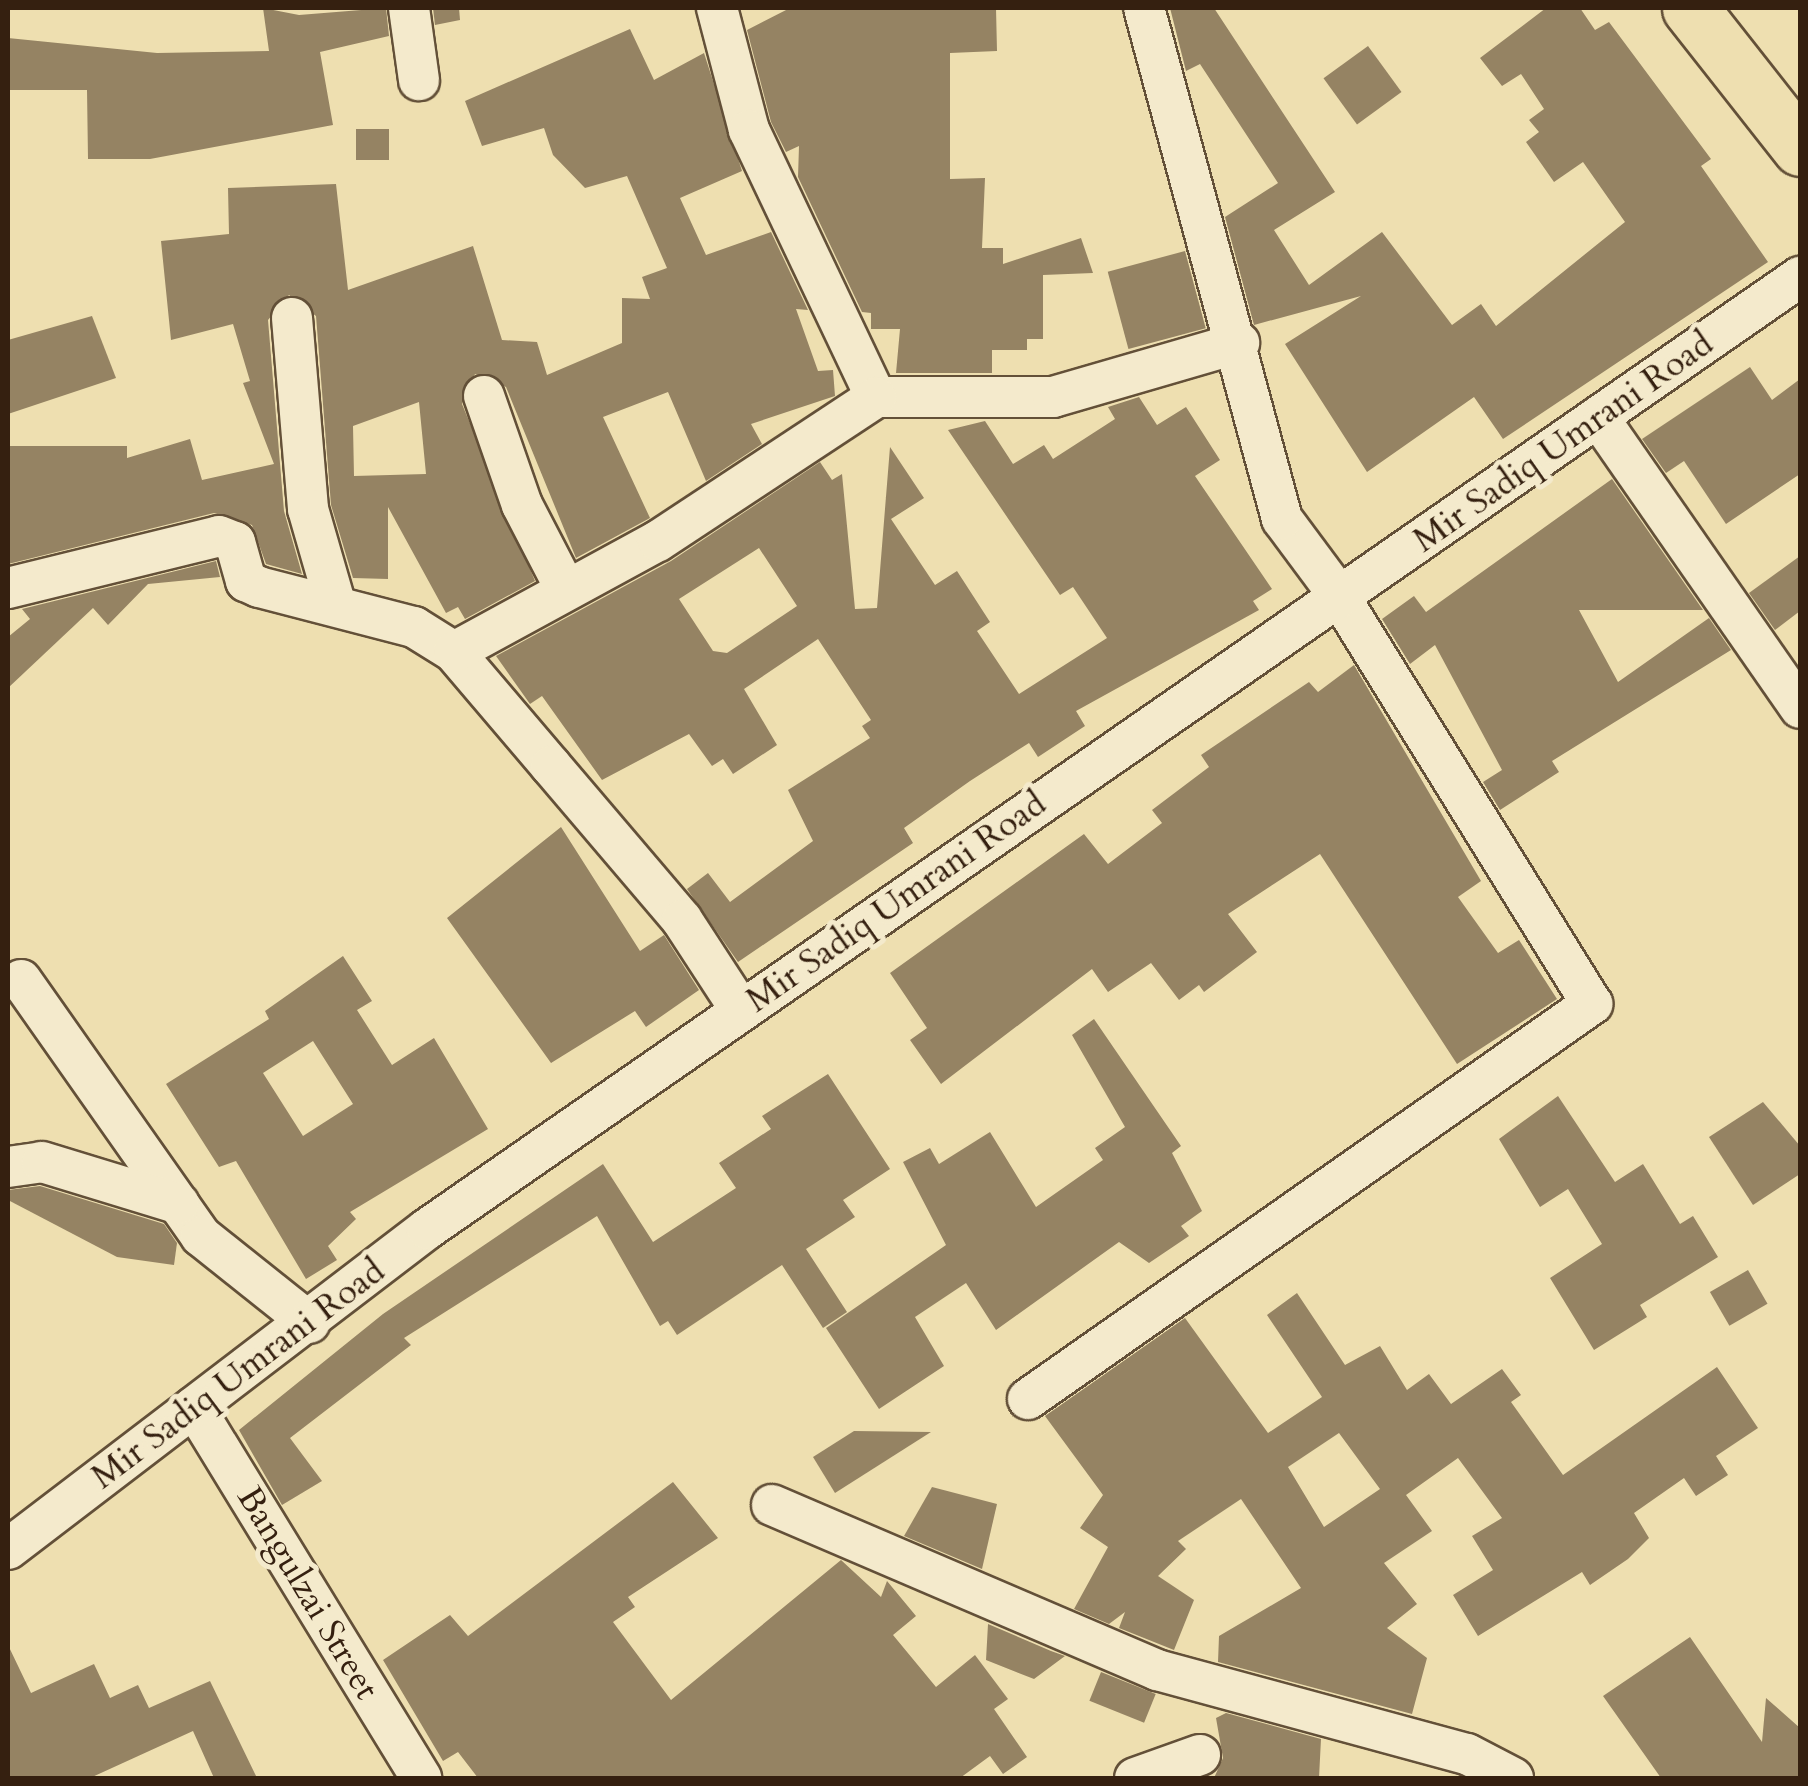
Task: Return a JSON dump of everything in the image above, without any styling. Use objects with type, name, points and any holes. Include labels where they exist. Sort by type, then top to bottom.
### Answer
[{"type":"highway","points":[[1690,8],[1800,148]]},
{"type":"street","points":[[409,8],[420,80]]},
{"type":"street","points":[[717,8],[749,130],[876,397]]},
{"type":"street","points":[[1028,1399],[1592,1004],[1340,597],[1282,519],[1258,455],[1239,343],[1144,8]]},
{"type":"street","name":"Mir Sadiq Umrani Road","points":[[8,1548],[310,1323],[427,1229],[1800,277]]},
{"type":"street","points":[[292,318],[308,509],[336,606]]},
{"type":"street","points":[[454,652],[564,586],[658,541],[876,397],[1053,397],[1239,343]]},
{"type":"street","points":[[484,396],[522,505],[564,586]]},
{"type":"street","points":[[1598,417],[1800,708]]},
{"type":"street","points":[[8,588],[219,536],[236,542],[246,581],[414,626],[454,652],[682,920],[740,1009]]},
{"type":"street","points":[[21,980],[178,1204],[235,1271],[310,1323]]},
{"type":"street","points":[[8,1167],[42,1162],[178,1204]]},
{"type":"street","name":"Bangulzai Street","points":[[194,1407],[421,1778]]},
{"type":"street","points":[[772,1505],[1157,1670],[1467,1754],[1513,1778]]},
{"type":"street","points":[[1135,1778],[1200,1755]]},
{"type":"building","points":[[263,8],[299,15],[386,8],[389,36],[320,52],[333,125],[150,159],[88,159],[87,90],[8,90],[8,38],[157,53],[269,51]]},
{"type":"building","points":[[433,8],[459,8],[460,20],[435,25]]},
{"type":"building","points":[[790,8],[996,8],[997,51],[950,53],[950,179],[985,178],[982,248],[1003,248],[1003,264],[1081,238],[1093,273],[1043,275],[1043,339],[1027,339],[1027,350],[992,350],[992,373],[896,373],[900,329],[871,329],[871,313],[862,312],[798,177],[799,146],[786,152],[771,122],[747,30]]},
{"type":"building","points":[[1170,8],[1214,8],[1335,192],[1274,230],[1309,285],[1382,232],[1452,325],[1481,304],[1496,326],[1625,222],[1583,162],[1554,182],[1526,142],[1539,132],[1529,120],[1544,109],[1521,74],[1502,86],[1480,58],[1546,8],[1580,8],[1595,30],[1609,22],[1711,159],[1701,166],[1768,262],[1503,439],[1474,397],[1367,472],[1285,344],[1361,296],[1254,325],[1225,217],[1278,183],[1200,64],[1186,71]]},
{"type":"building","points":[[630,29],[654,80],[704,53],[742,171],[680,198],[706,255],[771,232],[808,310],[796,309],[818,371],[833,370],[835,396],[751,424],[762,444],[706,481],[668,392],[603,417],[650,518],[576,558],[506,387],[475,374],[462,404],[535,581],[465,619],[458,607],[446,613],[388,507],[388,579],[353,578],[331,505],[316,316],[289,295],[268,320],[284,511],[302,574],[266,564],[252,525],[214,513],[8,564],[8,446],[127,446],[127,458],[190,439],[202,480],[274,464],[243,383],[250,381],[233,324],[171,340],[161,241],[229,234],[228,188],[336,184],[348,290],[473,246],[502,340],[537,342],[547,375],[622,343],[622,298],[650,299],[642,277],[667,268],[627,176],[585,188],[553,155],[544,128],[482,146],[465,101]],"holes":[[[419,402],[426,474],[354,476],[353,426]]]},
{"type":"building","points":[[1368,46],[1402,92],[1357,124],[1324,78]]},
{"type":"building","points":[[356,129],[389,129],[389,160],[356,160]]},
{"type":"building","points":[[1185,251],[1206,328],[1128,349],[1108,272]]},
{"type":"building","points":[[92,316],[116,378],[8,414],[8,340]]},
{"type":"building","points":[[1750,367],[1772,400],[1800,379],[1800,474],[1726,524],[1684,461],[1666,473],[1642,439]]},
{"type":"building","points":[[1139,397],[1157,425],[1186,407],[1220,460],[1195,476],[1272,589],[1253,601],[1259,610],[1076,711],[1085,726],[1038,757],[1029,743],[970,781],[904,828],[913,843],[738,962],[687,889],[708,873],[730,902],[813,841],[788,790],[870,738],[862,726],[871,720],[818,639],[744,689],[777,745],[733,774],[723,759],[712,766],[689,734],[602,780],[542,696],[530,704],[496,656],[671,561],[820,462],[832,480],[842,474],[855,609],[877,608],[890,447],[924,498],[891,519],[935,585],[957,571],[990,622],[977,631],[1019,694],[1107,638],[1073,587],[1060,595],[948,430],[985,421],[1013,464],[1044,445],[1053,459],[1115,419],[1108,407]],"holes":[[[759,548],[797,606],[727,653],[713,651],[679,599]]]},
{"type":"building","points":[[1612,479],[1703,610],[1579,610],[1618,682],[1709,618],[1731,650],[1552,761],[1559,772],[1500,810],[1483,782],[1502,770],[1435,645],[1410,664],[1382,619],[1414,596],[1426,612]]},
{"type":"building","points":[[1800,556],[1800,611],[1775,630],[1749,593]]},
{"type":"building","points":[[216,561],[220,577],[148,584],[108,625],[93,608],[8,688],[8,637],[30,619],[22,609]]},
{"type":"building","points":[[1354,665],[1481,881],[1458,897],[1498,953],[1519,940],[1557,999],[1457,1064],[1320,854],[1228,914],[1257,952],[1204,992],[1199,985],[1179,1000],[1151,963],[1108,992],[1092,969],[941,1084],[910,1040],[927,1028],[890,973],[1084,834],[1108,864],[1162,823],[1152,810],[1209,767],[1201,755],[1309,682],[1318,692]]},
{"type":"building","points":[[561,827],[640,951],[664,935],[699,990],[646,1027],[635,1011],[551,1063],[447,918]]},
{"type":"building","points":[[343,956],[372,1001],[357,1010],[392,1065],[434,1038],[488,1129],[350,1212],[356,1219],[328,1246],[337,1260],[306,1279],[236,1161],[219,1167],[166,1084],[269,1019],[265,1011]],"holes":[[[313,1041],[353,1104],[303,1136],[263,1073]]]},
{"type":"building","points":[[1094,1019],[1181,1146],[1172,1153],[1202,1211],[1181,1226],[1189,1236],[1149,1263],[1119,1242],[996,1330],[966,1283],[915,1317],[944,1366],[879,1409],[826,1328],[946,1245],[903,1162],[930,1148],[939,1164],[990,1132],[1036,1207],[1103,1160],[1095,1148],[1125,1127],[1072,1035]]},
{"type":"building","points":[[828,1074],[890,1169],[843,1200],[855,1217],[806,1249],[847,1312],[823,1328],[782,1265],[677,1335],[668,1321],[660,1326],[597,1216],[404,1338],[411,1345],[290,1438],[322,1481],[282,1505],[239,1430],[383,1314],[603,1164],[653,1242],[736,1188],[719,1163],[771,1129],[762,1116]]},
{"type":"building","points":[[1558,1096],[1615,1182],[1643,1164],[1680,1224],[1693,1216],[1718,1257],[1640,1305],[1647,1317],[1594,1350],[1550,1278],[1602,1244],[1568,1189],[1540,1207],[1499,1139]]},
{"type":"building","points":[[1763,1102],[1800,1146],[1800,1174],[1753,1205],[1709,1137]]},
{"type":"building","points":[[40,1186],[164,1224],[177,1243],[174,1265],[117,1257],[8,1200],[8,1190]]},
{"type":"building","points":[[1748,1270],[1768,1304],[1729,1326],[1710,1292]]},
{"type":"building","points":[[1297,1293],[1345,1365],[1380,1346],[1407,1390],[1429,1374],[1451,1404],[1502,1369],[1521,1395],[1511,1402],[1563,1475],[1717,1367],[1758,1428],[1716,1456],[1728,1475],[1696,1496],[1684,1478],[1634,1513],[1649,1538],[1628,1559],[1590,1585],[1582,1572],[1478,1636],[1453,1595],[1493,1570],[1472,1536],[1502,1518],[1458,1458],[1406,1495],[1432,1531],[1384,1563],[1417,1604],[1387,1628],[1427,1658],[1412,1714],[1218,1662],[1219,1636],[1301,1588],[1241,1499],[1178,1541],[1186,1549],[1158,1576],[1194,1600],[1174,1650],[1119,1628],[1125,1612],[1109,1624],[1074,1609],[1108,1547],[1080,1528],[1103,1495],[1045,1416],[1185,1318],[1268,1433],[1322,1397],[1267,1315]],"holes":[[[1339,1433],[1380,1489],[1324,1527],[1288,1467]]]},
{"type":"building","points":[[854,1431],[931,1432],[835,1493],[813,1457]]},
{"type":"building","points":[[673,1482],[718,1538],[628,1597],[635,1607],[613,1622],[671,1700],[841,1560],[881,1597],[887,1581],[916,1616],[893,1635],[936,1687],[975,1655],[1008,1699],[994,1709],[1027,1757],[1003,1774],[990,1756],[960,1778],[478,1778],[458,1752],[443,1761],[383,1660],[450,1615],[468,1636]]},
{"type":"building","points":[[932,1487],[997,1504],[982,1569],[904,1536]]},
{"type":"building","points":[[988,1624],[1065,1656],[1034,1679],[986,1660]]},
{"type":"building","points":[[1690,1637],[1762,1742],[1766,1698],[1800,1728],[1800,1778],[1661,1778],[1603,1696]]},
{"type":"building","points":[[8,1645],[31,1693],[94,1664],[110,1698],[138,1685],[149,1708],[210,1681],[257,1778],[214,1778],[193,1731],[90,1778],[8,1778]]},
{"type":"building","points":[[1101,1672],[1156,1694],[1144,1723],[1089,1701]]},
{"type":"building","points":[[1226,1713],[1321,1739],[1319,1778],[1214,1778],[1223,1758],[1216,1718]]}]
